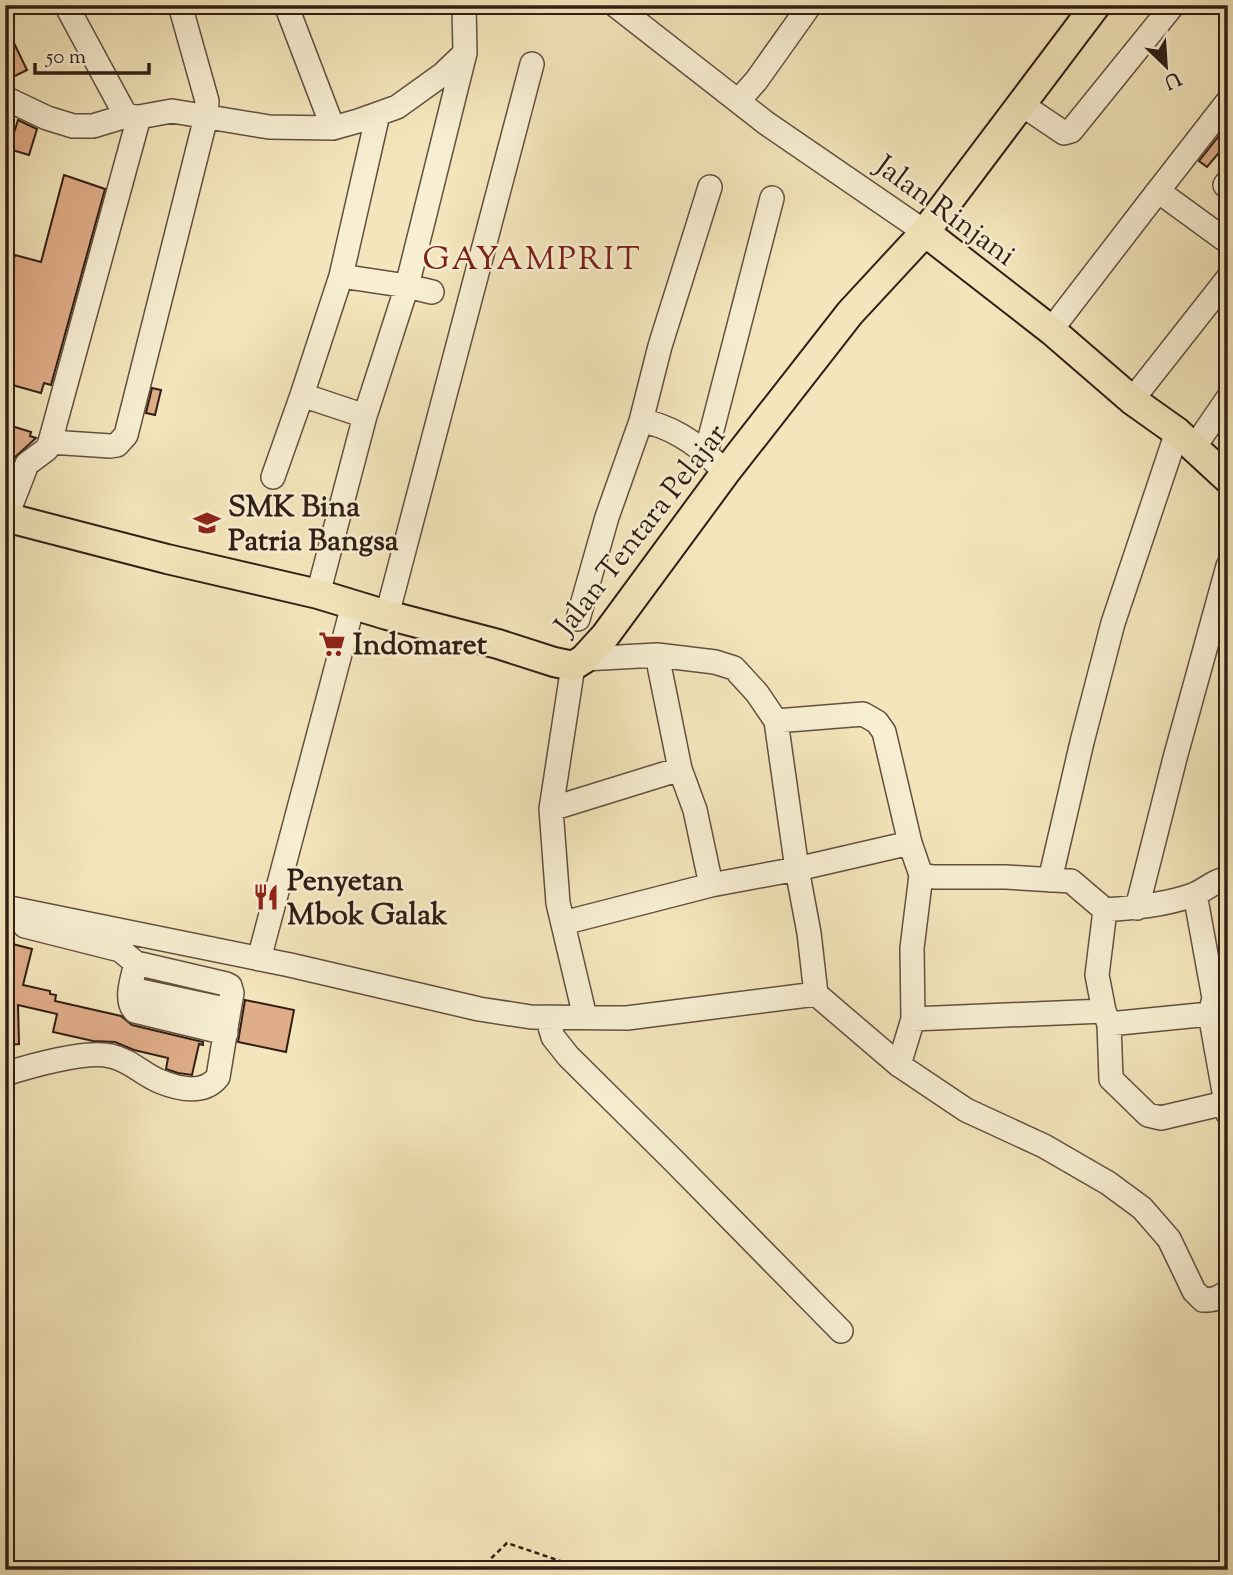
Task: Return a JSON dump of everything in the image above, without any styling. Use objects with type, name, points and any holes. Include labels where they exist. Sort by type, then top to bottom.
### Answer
[{"type":"main road","name":"Jalan Tentara Pelajar","points":[[6,518],[318,594],[554,662],[578,662],[606,636],[725,473],[850,313],[925,232],[1096,5]]},
{"type":"main road","name":"Jalan Rinjani","points":[[925,232],[1051,330],[1132,400],[1185,440],[1228,480]]},
{"type":"street","points":[[6,518],[27,464],[47,449],[50,442],[132,117],[66,5]]},
{"type":"street","points":[[50,442],[110,446],[117,445],[126,435],[206,117],[206,101],[180,5]]},
{"type":"street","points":[[286,5],[333,128]]},
{"type":"street","points":[[318,594],[365,416],[407,286],[465,53],[464,5]]},
{"type":"street","name":"Jalan Rinjani","points":[[615,5],[766,123],[925,232]]},
{"type":"street","points":[[739,100],[756,81],[810,5]]},
{"type":"street","points":[[1021,104],[1064,133],[1071,131],[1173,5]]},
{"type":"street","points":[[5,98],[47,118],[73,126],[93,126],[172,111],[269,127],[333,128],[397,107],[443,75],[465,53]]},
{"type":"street","points":[[387,615],[532,64]]},
{"type":"street","points":[[1051,330],[1228,101]]},
{"type":"street","points":[[273,477],[341,276],[377,114]]},
{"type":"street","points":[[578,619],[607,517],[641,421],[660,346],[709,187]]},
{"type":"street","points":[[1158,191],[1228,242]]},
{"type":"street","points":[[706,453],[772,198]]},
{"type":"street","points":[[341,276],[432,292]]},
{"type":"street","points":[[1132,400],[1228,278]]},
{"type":"street","points":[[302,395],[365,416]]},
{"type":"street","points":[[1050,880],[1113,623],[1185,440],[1228,398]]},
{"type":"street","points":[[641,421],[664,426],[706,453],[725,473]]},
{"type":"street","points":[[1137,908],[1228,566]]},
{"type":"street","points":[[259,959],[353,605]]},
{"type":"street","points":[[657,655],[680,769],[695,810],[711,884]]},
{"type":"street","points":[[585,1017],[558,903],[551,809],[578,662],[657,655],[715,662],[734,668],[757,693],[776,720],[816,994],[899,1065],[966,1110],[1044,1146],[1108,1183],[1142,1208],[1169,1239],[1195,1292],[1203,1300],[1220,1298],[1228,1291]]},
{"type":"street","points":[[776,720],[863,715],[877,722],[884,733],[910,843],[921,875],[912,948],[913,1019],[899,1065]]},
{"type":"street","points":[[551,809],[680,769]]},
{"type":"street","points":[[563,923],[711,884],[797,869],[910,843]]},
{"type":"street","points":[[921,875],[1071,881],[1105,910],[1137,908],[1195,894],[1216,881],[1228,878]]},
{"type":"street","points":[[1105,910],[1097,975],[1107,1018],[1111,1079],[1148,1115],[1161,1118],[1226,1108],[1217,1002],[1195,894]]},
{"type":"street","points":[[5,907],[259,959],[480,1009],[531,1017],[627,1018],[816,994]]},
{"type":"street","points":[[5,920],[120,950],[136,962],[230,986],[232,993],[218,1077],[213,1083],[198,1090],[157,1080],[135,1065],[111,1056],[95,1055],[55,1060],[5,1074]]},
{"type":"street","points":[[136,962],[129,1002],[132,1009],[226,1033]]},
{"type":"street","points":[[131,989],[229,1010]]},
{"type":"street","points":[[913,1019],[1107,1018],[1217,1002]]},
{"type":"street","points":[[547,1017],[553,1037],[568,1056],[841,1331]]},
{"type":"path","points":[[478,1570],[507,1543],[587,1570]]},
{"type":"building","points":[[14,43],[27,70],[5,81],[5,47]]},
{"type":"building","points":[[18,120],[37,129],[29,155],[9,149]]},
{"type":"building","points":[[1226,127],[1228,142],[1207,167],[1199,161]]},
{"type":"building","points":[[64,175],[105,189],[51,385],[44,383],[41,393],[5,383],[5,289],[15,255],[41,262]]},
{"type":"building","points":[[152,388],[161,390],[155,415],[146,413]]},
{"type":"building","points":[[5,424],[31,432],[30,436],[36,438],[14,458],[5,481]]},
{"type":"building","points":[[5,942],[32,949],[23,985],[50,991],[50,994],[56,995],[55,1001],[121,1016],[132,1025],[203,1042],[203,1045],[199,1044],[192,1075],[166,1069],[168,1058],[134,1050],[115,1042],[93,1041],[53,1032],[57,1014],[18,1005],[19,1044],[5,1045]]},
{"type":"building","points":[[245,1000],[294,1010],[286,1052],[238,1042]]},
{"type":"place","name":"SMK Bina Patria Bangsa","points":[[207,523]]},
{"type":"place","name":"Indomaret","points":[[332,644]]},
{"type":"place","name":"Penyetan Mbok Galak","points":[[266,897]]},
{"type":"district","name":"GAYAMPRIT","points":[[532,257]]}]
